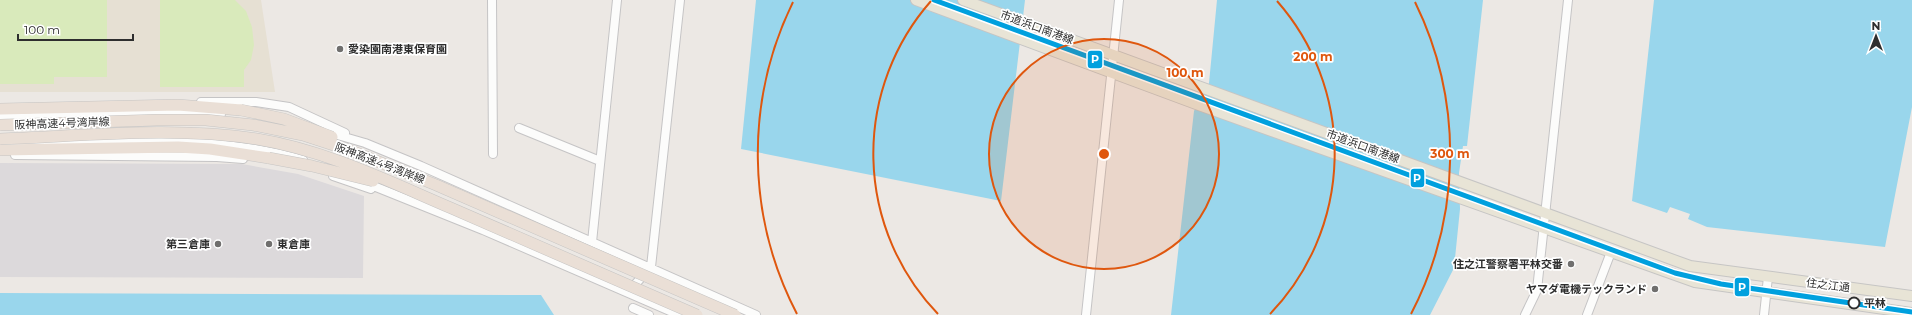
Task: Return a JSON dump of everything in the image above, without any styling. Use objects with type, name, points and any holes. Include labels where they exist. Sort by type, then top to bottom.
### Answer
[{"type":"highway","points":[[0,109],[197,106],[262,113],[284,119],[342,141],[436,185]]},
{"type":"highway","name":"阪神高速4号湾岸線","points":[[0,125],[181,119],[254,125],[327,143],[436,185],[735,315]]},
{"type":"highway","name":"阪神高速4号湾岸線","points":[[0,139],[184,133],[258,139],[287,145],[330,158],[446,206],[697,315]]},
{"type":"highway","points":[[0,150],[149,147],[210,149],[240,153],[342,173],[399,189],[446,206]]},
{"type":"main road","name":"市道浜口南港線","points":[[916,0],[1196,104],[1695,282],[1767,293]]},
{"type":"main road","name":"市道浜口南港線","points":[[963,0],[1690,266],[1768,277]]},
{"type":"main road","name":"住之江通","points":[[1768,277],[1912,296]]},
{"type":"main road","name":"住之江通","points":[[1767,293],[1912,313]]},
{"type":"street","points":[[492,0],[494,154]]},
{"type":"street","points":[[592,242],[617,0]]},
{"type":"street","points":[[628,292],[651,267],[680,0]]},
{"type":"street","points":[[1086,315],[1110,72],[1119,0]]},
{"type":"street","points":[[1525,315],[1537,290],[1544,213],[1568,0]]},
{"type":"street","points":[[0,104],[238,102],[274,104],[305,113],[365,144],[421,166],[756,315]]},
{"type":"street","points":[[0,118],[176,113],[221,114],[283,122],[365,144]]},
{"type":"street","points":[[519,128],[600,161]]},
{"type":"street","points":[[0,144],[182,141],[260,149],[285,155],[328,168],[406,198],[628,292],[678,315]]},
{"type":"street","points":[[0,155],[217,157],[275,163],[328,174],[430,213],[483,230]]},
{"type":"street","points":[[1587,315],[1611,252]]},
{"type":"street","points":[[1764,315],[1768,277]]},
{"type":"street","points":[[633,308],[649,315]]},
{"type":"shaded area","points":[[0,0],[261,0],[275,92],[0,92]]},
{"type":"shaded area","points":[[0,163],[242,164],[298,174],[364,196],[363,278],[0,277]]},
{"type":"green space","points":[[0,0],[107,0],[107,77],[54,77],[54,84],[0,84]]},
{"type":"green space","points":[[160,0],[235,0],[246,11],[252,27],[254,45],[251,60],[244,70],[244,87],[160,87]]},
{"type":"water","points":[[756,0],[1025,0],[1001,201],[741,149]]},
{"type":"water","points":[[1217,0],[1483,0],[1467,146],[1463,146],[1459,173],[1460,209],[1454,268],[1430,315],[1171,315],[1194,111],[1209,83]]},
{"type":"water","points":[[1654,0],[1912,0],[1912,107],[1885,247],[1707,227],[1688,219],[1690,214],[1670,207],[1667,213],[1632,201]]},
{"type":"water","points":[[0,293],[541,295],[554,315],[0,315]]},
{"type":"transit line","name":"P","points":[[934,0],[1675,273],[1721,284],[1912,312]]},
{"type":"place","name":"愛染園南港東保育園","points":[[340,49]]},
{"type":"place","name":"第三倉庫","points":[[218,244]]},
{"type":"place","name":"東倉庫","points":[[269,244]]},
{"type":"place","name":"住之江警察署平林交番","points":[[1571,264]]},
{"type":"place","name":"ヤマダ電機テックランド","points":[[1655,289]]},
{"type":"place","name":"平林","points":[[1854,303]]}]
